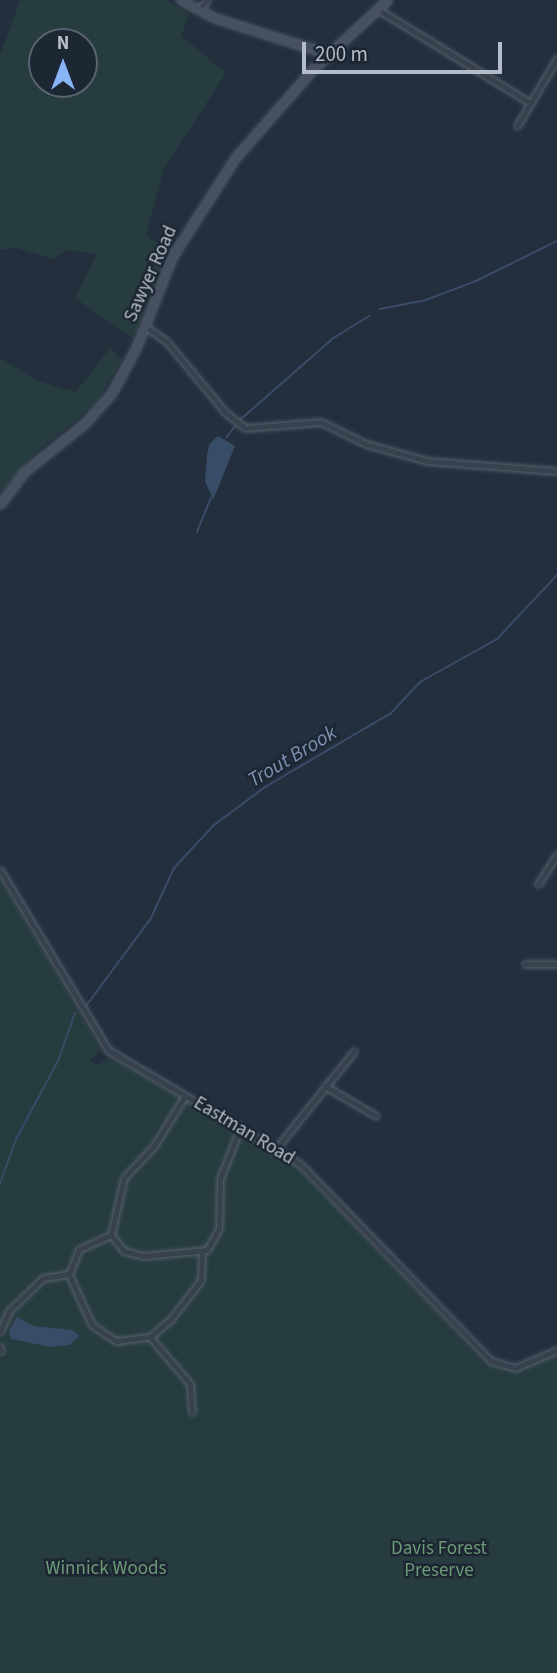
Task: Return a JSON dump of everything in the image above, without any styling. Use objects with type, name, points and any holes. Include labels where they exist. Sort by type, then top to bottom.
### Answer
[{"type":"street","points":[[181,0],[199,10],[330,53]]},
{"type":"street","points":[[199,10],[207,0]]},
{"type":"street","name":"Sawyer Road","points":[[0,504],[29,467],[98,410],[118,381],[145,326],[172,257],[214,188],[257,131],[330,53],[387,0]]},
{"type":"street","points":[[379,10],[530,103]]},
{"type":"street","points":[[517,126],[557,58]]},
{"type":"street","points":[[145,326],[167,342],[226,413],[245,428],[321,422],[366,444],[427,461],[557,471]]},
{"type":"street","points":[[538,884],[557,855]]},
{"type":"street","name":"Eastman Road","points":[[0,870],[99,1039],[119,1058],[300,1164],[491,1362],[515,1368],[557,1350]]},
{"type":"street","points":[[525,964],[557,964]]},
{"type":"street","points":[[274,1151],[354,1051]]},
{"type":"street","points":[[325,1086],[376,1116]]},
{"type":"street","points":[[111,1235],[124,1178],[154,1146],[185,1096]]},
{"type":"street","points":[[111,1235],[79,1249],[69,1274],[73,1292],[98,1332],[125,1342],[150,1338],[194,1294],[201,1280],[202,1254],[217,1238],[220,1179],[239,1130]]},
{"type":"street","points":[[111,1235],[132,1253],[202,1254]]},
{"type":"street","points":[[0,1331],[9,1311],[43,1279],[69,1274]]},
{"type":"street","points":[[150,1338],[190,1384],[192,1412]]},
{"type":"green space","points":[[20,0],[166,0],[189,14],[181,36],[226,73],[164,168],[146,235],[169,251],[133,339],[75,298],[97,254],[67,250],[52,259],[14,247],[0,250],[0,56]]},
{"type":"green space","points":[[110,348],[122,360],[96,404],[31,457],[0,494],[0,358],[38,381],[76,392]]},
{"type":"green space","points":[[0,880],[101,1049],[90,1061],[98,1065],[110,1056],[297,1167],[481,1359],[500,1368],[519,1369],[557,1354],[557,1673],[0,1673]]},
{"type":"water","points":[[218,436],[235,446],[213,500],[205,481],[209,444]]},
{"type":"water","points":[[17,1317],[34,1326],[72,1330],[80,1336],[69,1345],[51,1347],[11,1339],[9,1331]]},
{"type":"waterway","points":[[380,309],[426,300],[476,281],[557,241]]},
{"type":"waterway","points":[[241,419],[332,339],[369,316]]},
{"type":"waterway","points":[[226,438],[235,426]]},
{"type":"waterway","points":[[197,532],[211,498]]},
{"type":"waterway","name":"Trout Brook","points":[[86,1006],[151,918],[174,868],[214,825],[265,787],[391,713],[420,682],[497,639],[557,575]]},
{"type":"waterway","name":"Trout Brook","points":[[0,1184],[16,1139],[58,1061],[75,1013]]},
{"type":"park label","name":"Davis Forest Preserve","points":[[439,1560]]},
{"type":"park label","name":"Winnick Woods","points":[[106,1569]]}]
